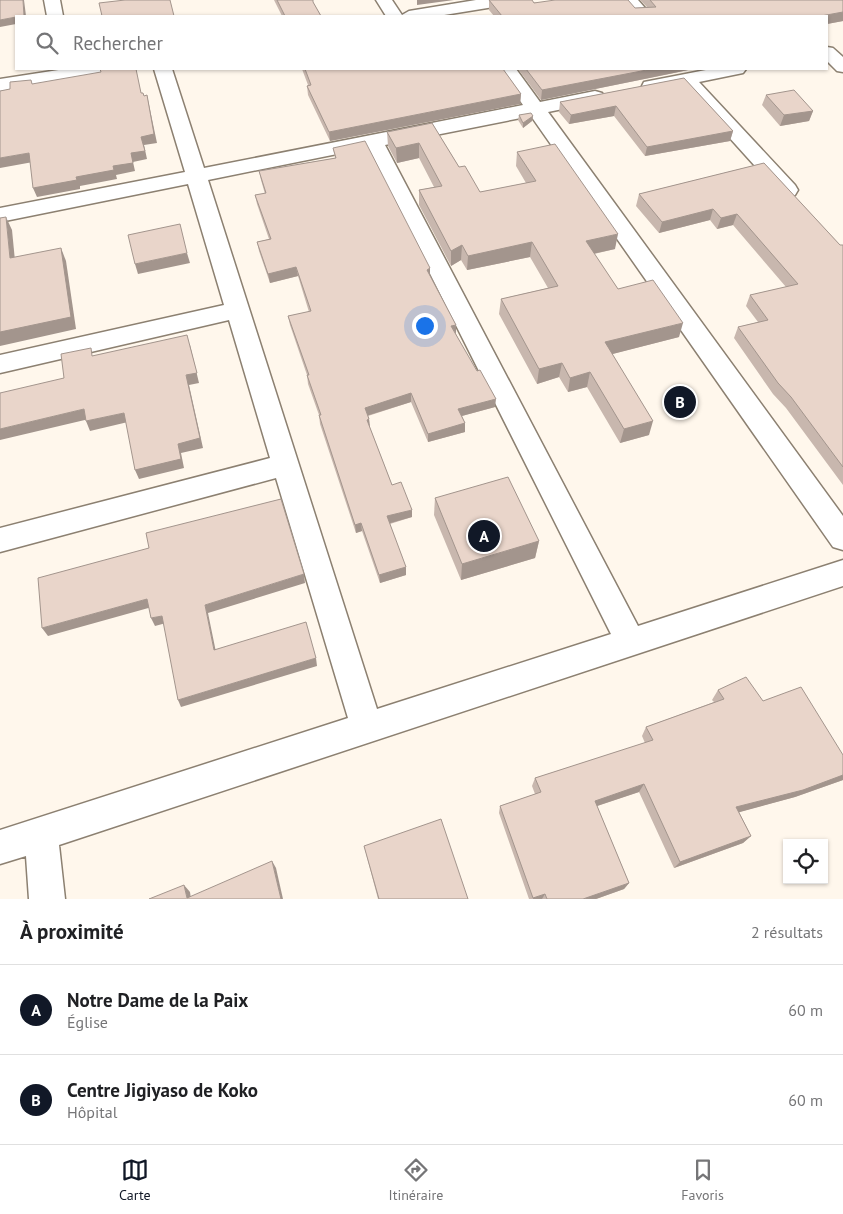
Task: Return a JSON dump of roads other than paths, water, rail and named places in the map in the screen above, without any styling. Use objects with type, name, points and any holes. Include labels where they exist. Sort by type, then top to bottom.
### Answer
[{"type":"street","points":[[52,0],[55,15]]},
{"type":"street","points":[[384,0],[393,15]]},
{"type":"street","points":[[423,15],[466,12],[506,0]]},
{"type":"street","points":[[629,0],[643,15]]},
{"type":"street","points":[[828,51],[843,48]]},
{"type":"street","points":[[828,52],[843,67]]},
{"type":"street","points":[[0,85],[66,71],[82,70]]},
{"type":"street","points":[[163,70],[367,728]]},
{"type":"street","points":[[508,70],[843,538]]},
{"type":"street","points":[[0,215],[620,92],[693,74],[728,70]]},
{"type":"street","points":[[693,74],[804,207]]},
{"type":"street","points":[[373,141],[630,642]]},
{"type":"street","points":[[0,364],[238,310]]},
{"type":"street","points":[[0,540],[286,465]]},
{"type":"street","points":[[0,847],[843,573]]},
{"type":"street","points":[[41,833],[46,899]]},
{"type":"place","name":"Centre Jigiyaso de Koko","points":[[680,402]]},
{"type":"place","name":"Notre Dame de la Paix","points":[[484,536]]}]
